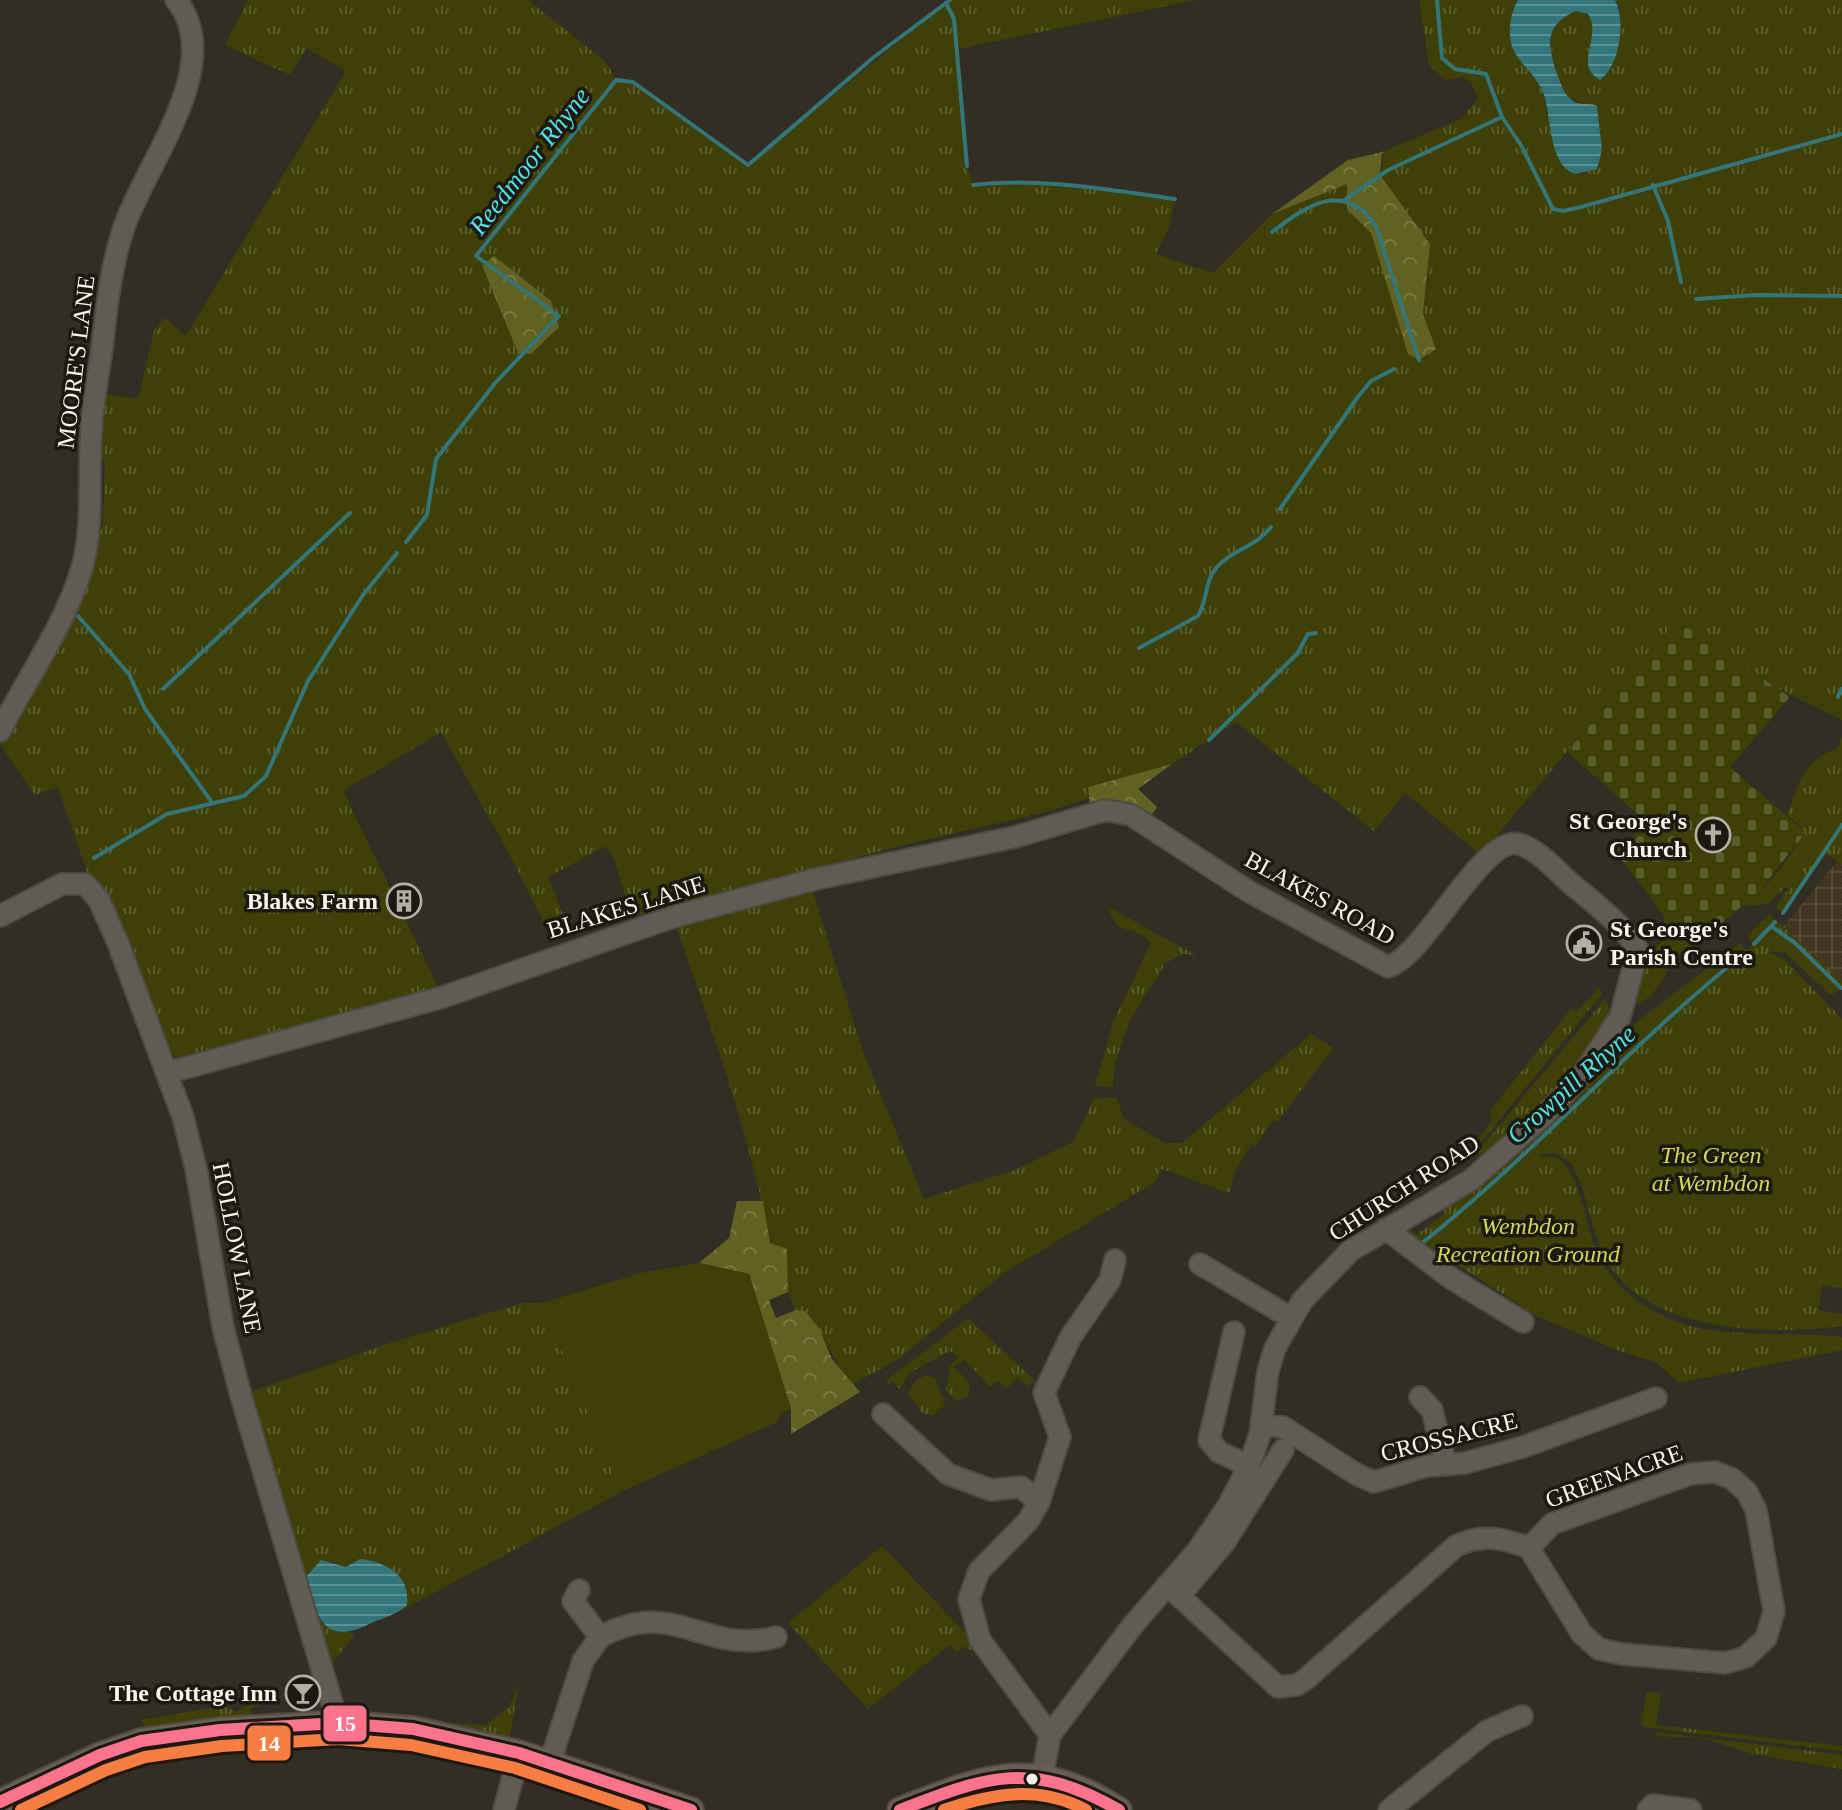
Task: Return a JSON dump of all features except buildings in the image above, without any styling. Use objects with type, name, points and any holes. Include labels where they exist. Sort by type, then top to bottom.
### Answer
[{"type":"main road","points":[[0,1802],[100,1755],[141,1741],[220,1730],[338,1723],[413,1729],[519,1753],[691,1810]]},
{"type":"main road","points":[[900,1810],[992,1776],[1042,1778],[1074,1788],[1119,1810]]},
{"type":"street","name":"MOORE'S LANE","points":[[0,731],[69,601],[82,567],[90,507],[91,430],[117,252],[131,209],[180,104],[193,62],[191,25],[176,0]]},
{"type":"street","name":"BLAKES ROAD","points":[[1106,810],[1131,815],[1248,891],[1388,967],[1408,956],[1491,856],[1506,845],[1521,844]]},
{"type":"street","name":"BLAKES LANE","points":[[167,1073],[443,997],[673,917],[816,879],[1015,837],[1106,810]]},
{"type":"street","name":"CHURCH ROAD","points":[[1174,1590],[1212,1532],[1249,1466],[1261,1425],[1268,1371],[1291,1318],[1335,1264],[1386,1229],[1471,1180],[1531,1130],[1601,1049],[1627,996],[1639,958],[1633,942],[1545,861],[1521,844]]},
{"type":"street","name":"HOLLOW LANE","points":[[0,916],[62,884],[85,884],[92,890],[118,943],[167,1073],[196,1169],[214,1284],[241,1396],[338,1723]]},
{"type":"street","points":[[1386,1229],[1452,1279],[1523,1322]]},
{"type":"street","points":[[1050,1735],[980,1640],[969,1599],[979,1571],[1029,1520],[1039,1502],[1060,1437],[1044,1393],[1070,1338],[1110,1280],[1115,1260]]},
{"type":"street","points":[[1200,1264],[1291,1318]]},
{"type":"street","points":[[1234,1332],[1209,1440],[1219,1452],[1249,1466]]},
{"type":"street","name":"CROSSACRE","points":[[1261,1425],[1283,1427],[1356,1474],[1374,1482],[1427,1466],[1446,1465],[1559,1436],[1656,1398]]},
{"type":"street","points":[[1434,1403],[1446,1465]]},
{"type":"street","points":[[883,1414],[948,1474],[991,1490],[1021,1487],[1039,1502]]},
{"type":"street","name":"CHURCH ROAD","points":[[1042,1778],[1050,1735],[1174,1590],[1224,1543],[1283,1450]]},
{"type":"street","name":"GREENACRE","points":[[1698,1472],[1725,1475],[1747,1492],[1756,1510],[1773,1604],[1771,1627],[1757,1649],[1733,1662],[1609,1653],[1582,1634],[1529,1548],[1552,1524],[1602,1505],[1698,1472]]},
{"type":"street","points":[[1174,1590],[1278,1687],[1289,1688],[1325,1662],[1456,1546],[1473,1539],[1497,1537],[1529,1548]]},
{"type":"street","points":[[579,1590],[573,1601],[576,1608],[600,1637]]},
{"type":"street","points":[[550,1762],[583,1661],[600,1637],[634,1621],[656,1619],[734,1642],[757,1642],[776,1637]]},
{"type":"street","points":[[1389,1810],[1487,1731],[1522,1716]]},
{"type":"street","points":[[504,1810],[519,1753]]},
{"type":"street","points":[[1648,1810],[1653,1805],[1691,1810]]},
{"type":"shaded area","points":[[1837,861],[1842,864],[1842,981],[1783,927]]},
{"type":"green space","points":[[248,0],[528,0],[606,62],[616,80],[633,82],[748,165],[950,0],[1196,0],[957,49],[967,166],[973,184],[1049,183],[1175,199],[1169,227],[1156,254],[1213,273],[1272,214],[1347,184],[1347,209],[1371,233],[1408,354],[1435,348],[1423,314],[1428,275],[1380,175],[1382,152],[1461,119],[1478,99],[1472,84],[1463,77],[1446,80],[1429,66],[1419,0],[1518,0],[1511,44],[1541,87],[1554,145],[1564,166],[1584,174],[1602,151],[1597,106],[1571,100],[1553,62],[1552,34],[1557,22],[1567,14],[1582,11],[1592,18],[1594,35],[1586,65],[1617,51],[1620,9],[1615,0],[1842,0],[1842,720],[1779,689],[1677,620],[1484,851],[1479,853],[1405,793],[1374,831],[1236,722],[1172,764],[1088,787],[1089,798],[1046,812],[903,845],[632,917],[614,858],[606,846],[548,877],[570,932],[552,938],[441,732],[343,791],[439,989],[176,1058],[168,1047],[131,944],[97,877],[88,875],[58,787],[35,795],[0,744],[76,605],[103,523],[105,467],[96,431],[101,393],[138,399],[155,328],[165,318],[186,336],[346,71],[307,48],[290,75],[225,45]]},
{"type":"green space","points":[[1382,152],[1380,175],[1430,244],[1423,314],[1436,349],[1419,360],[1408,354],[1371,233],[1347,209],[1347,184],[1272,214],[1348,160]]},
{"type":"green space","points":[[494,256],[551,301],[559,327],[531,354],[518,353],[482,265]]},
{"type":"green space","points":[[1677,620],[1790,697],[1730,767],[1803,830],[1802,837],[1758,893],[1690,950],[1614,849],[1649,824],[1567,752]]},
{"type":"green space","points":[[1842,736],[1842,864],[1826,854],[1783,913],[1776,907],[1789,888],[1786,886],[1768,904],[1744,906],[1780,870],[1795,848],[1802,827],[1787,815],[1800,783],[1809,766],[1838,748]]},
{"type":"green space","points":[[1172,764],[1138,789],[1157,807],[1150,817],[1124,801],[1119,806],[1090,806],[1088,787]]},
{"type":"green space","points":[[811,886],[864,1055],[924,1199],[1015,1170],[1073,1142],[1094,1099],[1117,1097],[1123,1118],[1164,1143],[1182,1143],[1311,1034],[1333,1048],[1277,1122],[1273,1120],[1255,1146],[1252,1144],[1236,1169],[1229,1193],[1162,1169],[1155,1182],[1004,1273],[897,1360],[853,1384],[812,1320],[805,1311],[796,1310],[788,1292],[787,1250],[770,1243],[740,1119],[673,917]]},
{"type":"green space","points":[[1107,906],[1197,956],[1182,954],[1166,963],[1131,1018],[1115,1062],[1113,1087],[1095,1086],[1114,1020],[1151,943],[1141,934],[1117,926]]},
{"type":"green space","name":"The Green at Wembdon","points":[[1769,914],[1842,981],[1842,989],[1830,995],[1785,952],[1768,952],[1785,960],[1842,1019],[1842,1288],[1822,1285],[1818,1310],[1842,1314],[1842,1326],[1778,1330],[1743,1328],[1676,1314],[1646,1300],[1621,1280],[1603,1254],[1581,1184],[1570,1162],[1554,1153],[1536,1155],[1559,1159],[1566,1166],[1603,1264],[1624,1289],[1650,1309],[1680,1323],[1725,1332],[1842,1337],[1842,1350],[1679,1383],[1656,1362],[1622,1352],[1539,1317],[1428,1246],[1422,1250],[1398,1229],[1400,1221],[1416,1235],[1444,1214],[1444,1207],[1637,1022],[1740,943],[1746,951],[1754,944],[1747,936]]},
{"type":"green space","points":[[1664,915],[1693,953],[1683,951],[1659,986],[1639,1004],[1632,996],[1644,961],[1663,939]]},
{"type":"green space","points":[[1599,987],[1602,994],[1475,1150],[1473,1145],[1492,1121],[1490,1111],[1571,1009],[1576,1012]]},
{"type":"green space","points":[[1605,999],[1612,1014],[1575,1074],[1484,1158],[1477,1152]]},
{"type":"green space","points":[[737,1201],[763,1201],[770,1243],[787,1249],[788,1292],[769,1300],[776,1318],[796,1310],[805,1311],[819,1328],[832,1359],[860,1392],[791,1434],[791,1409],[749,1274],[699,1263],[729,1238]]},
{"type":"green space","points":[[699,1263],[749,1274],[791,1409],[780,1414],[777,1422],[621,1492],[542,1303],[641,1273]]},
{"type":"green space","points":[[522,1303],[542,1303],[621,1492],[393,1615],[402,1610],[408,1596],[390,1568],[377,1561],[346,1567],[330,1561],[317,1617],[327,1626],[355,1634],[331,1665],[245,1394],[390,1343]]},
{"type":"green space","points":[[968,1318],[1040,1385],[1031,1382],[1028,1386],[1018,1378],[1006,1389],[998,1380],[990,1387],[964,1359],[954,1367],[970,1384],[968,1396],[956,1401],[946,1390],[950,1372],[947,1368],[959,1357],[950,1351],[909,1373],[900,1390],[893,1381],[887,1385],[887,1380]]},
{"type":"green space","points":[[927,1375],[935,1378],[945,1405],[933,1415],[922,1413],[908,1393],[916,1380]]},
{"type":"green space","points":[[882,1546],[977,1645],[970,1650],[965,1646],[957,1652],[950,1645],[868,1709],[788,1623]]},
{"type":"green space","points":[[519,1684],[509,1740],[426,1722],[486,1725],[509,1707]]},
{"type":"green space","points":[[1647,1692],[1661,1693],[1656,1725],[1842,1746],[1842,1751],[1644,1727],[1641,1723]]},
{"type":"green space","points":[[288,1694],[250,1709],[253,1719],[147,1731],[141,1720],[224,1706],[237,1712],[243,1707]]},
{"type":"green space","points":[[1656,1732],[1842,1755],[1842,1769],[1753,1754],[1704,1738],[1656,1736]]},
{"type":"water","points":[[1518,0],[1615,0],[1620,19],[1619,42],[1612,64],[1600,80],[1588,67],[1592,23],[1588,14],[1576,11],[1565,17],[1553,30],[1550,46],[1560,82],[1570,99],[1597,106],[1602,150],[1597,169],[1575,174],[1560,161],[1552,140],[1544,95],[1511,43],[1511,21]]},
{"type":"water","points":[[360,1559],[378,1563],[394,1572],[405,1585],[407,1605],[394,1614],[354,1630],[332,1630],[318,1615],[305,1578],[321,1560],[346,1567]]},
{"type":"waterway","name":"Reedmoor Rhyne","points":[[406,542],[427,515],[436,459],[496,382],[559,316],[476,256],[616,80],[633,82],[748,165],[874,57],[950,0]]},
{"type":"waterway","points":[[1437,0],[1442,58],[1455,69],[1486,74],[1502,117],[1521,145],[1553,209],[1563,211],[1581,207],[1842,134]]},
{"type":"waterway","points":[[946,3],[954,19],[967,166]]},
{"type":"waterway","points":[[1343,201],[1388,170],[1502,117]]},
{"type":"waterway","points":[[973,185],[1049,184],[1175,199]]},
{"type":"waterway","points":[[1653,185],[1668,221],[1681,282]]},
{"type":"waterway","points":[[1272,232],[1298,213],[1325,202],[1338,200],[1351,203],[1364,212],[1376,226],[1419,360]]},
{"type":"waterway","points":[[1696,299],[1757,295],[1842,296]]},
{"type":"waterway","points":[[1280,509],[1357,398],[1371,381],[1394,369]]},
{"type":"waterway","points":[[163,689],[350,513]]},
{"type":"waterway","points":[[1139,648],[1198,616],[1210,579],[1218,566],[1271,527]]},
{"type":"waterway","name":"Reedmoor Rhyne","points":[[94,858],[167,814],[244,796],[266,776],[308,681],[363,595],[397,553]]},
{"type":"waterway","points":[[78,616],[129,674],[145,709],[211,801]]},
{"type":"waterway","points":[[1209,740],[1297,654],[1308,634],[1316,633]]},
{"type":"waterway","points":[[1838,697],[1842,689]]},
{"type":"waterway","name":"Crowpill Rhyne","points":[[1783,913],[1842,825]]},
{"type":"waterway","name":"Crowpill Rhyne","points":[[1754,944],[1775,922]]},
{"type":"waterway","points":[[1771,926],[1795,943],[1841,988]]},
{"type":"waterway","name":"Crowpill Rhyne","points":[[1421,1244],[1504,1173],[1663,1023],[1746,952]]},
{"type":"transit line","name":"15","points":[[0,1802],[100,1755],[141,1741],[220,1730],[338,1723],[413,1729],[519,1753],[691,1810]]},
{"type":"transit line","name":"14","points":[[21,1810],[106,1770],[145,1757],[222,1746],[338,1739],[411,1745],[515,1768],[640,1810]]},
{"type":"transit line","name":"15","points":[[900,1810],[960,1788],[1010,1778],[1060,1784],[1119,1810]]},
{"type":"transit line","name":"14","points":[[944,1810],[980,1799],[1016,1794],[1051,1797],[1086,1810]]},
{"type":"place","name":"St George's Church","points":[[1713,835]]},
{"type":"place","name":"Blakes Farm","points":[[404,901]]},
{"type":"place","name":"St George's Parish Centre","points":[[1584,943]]},
{"type":"place","name":"The Cottage Inn","points":[[303,1693]]},
{"type":"park label","name":"Wembdon Recreation Ground","points":[[1528,1240]]}]
